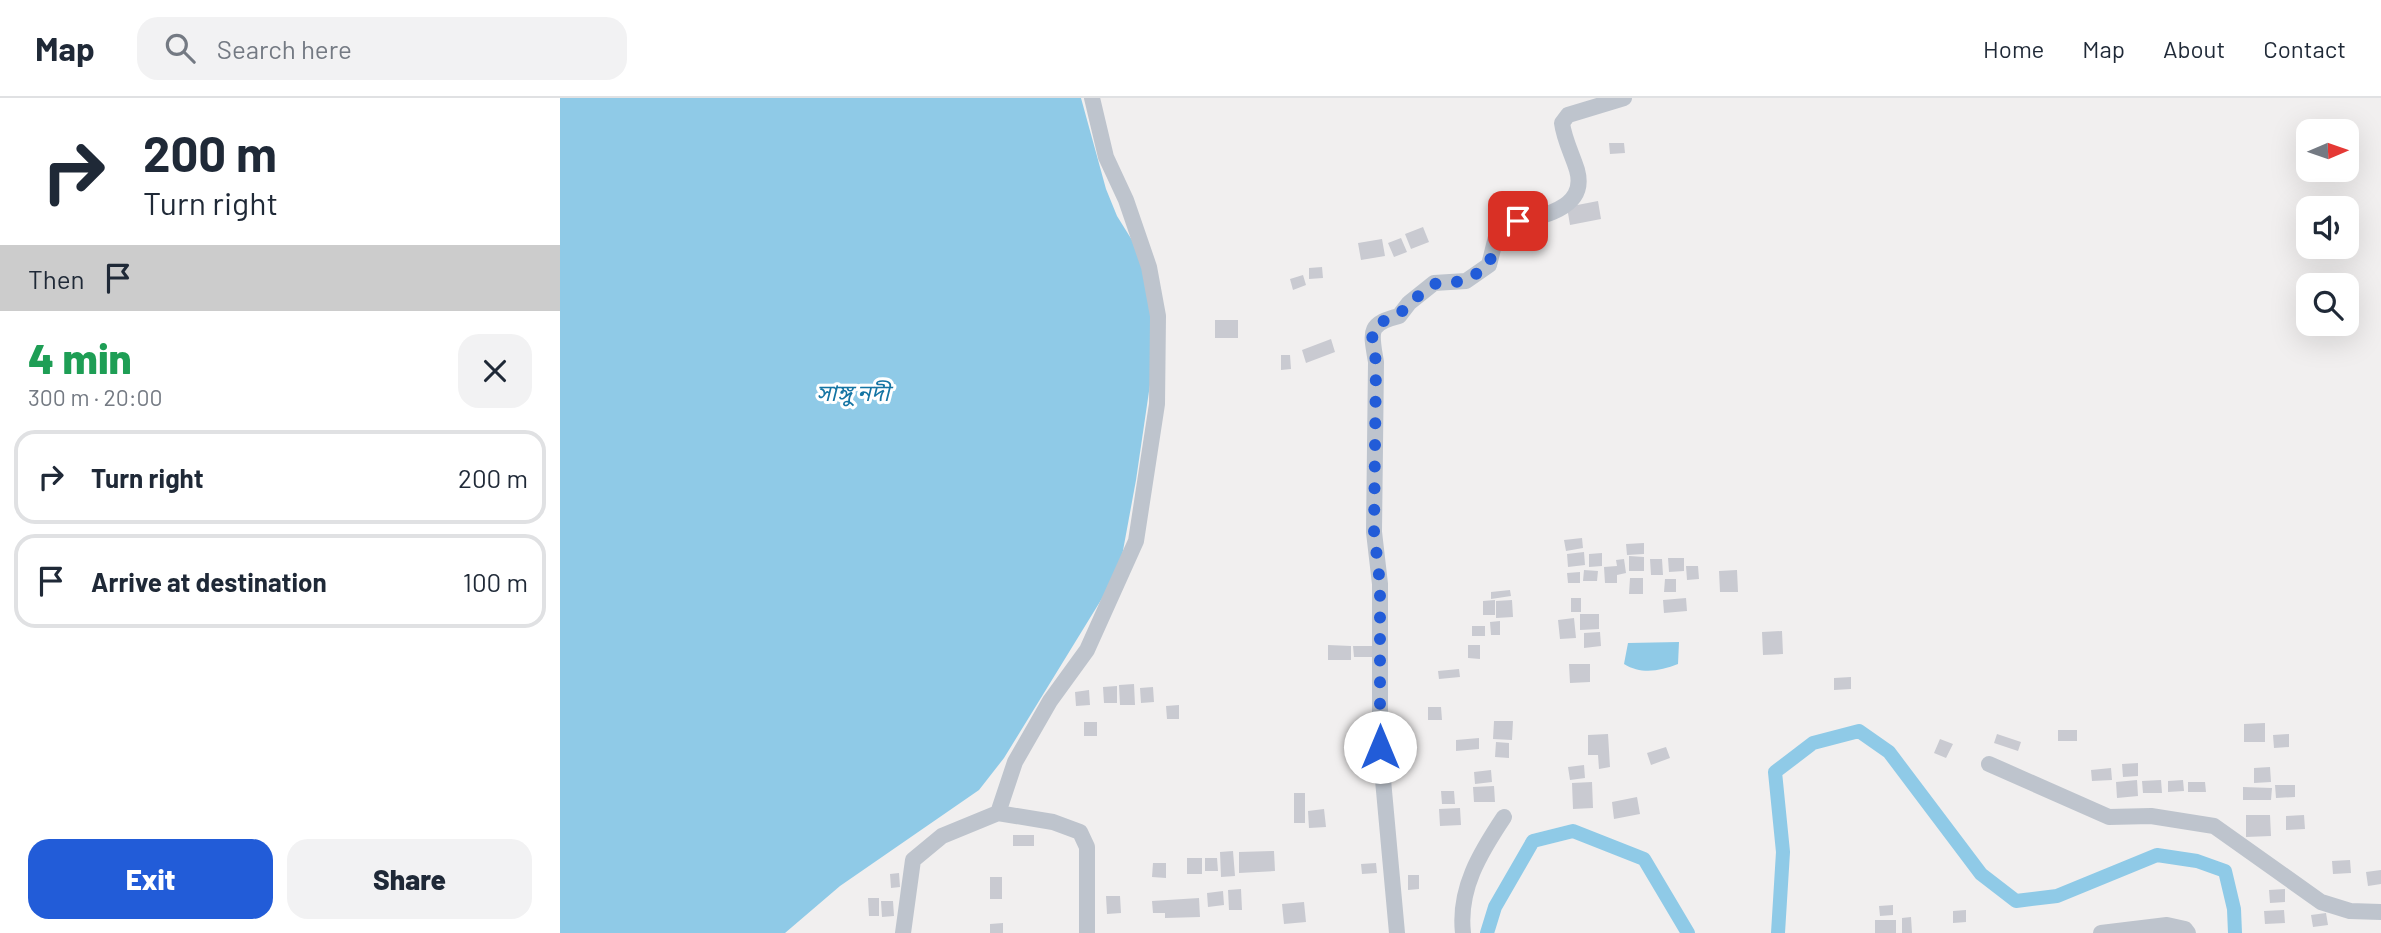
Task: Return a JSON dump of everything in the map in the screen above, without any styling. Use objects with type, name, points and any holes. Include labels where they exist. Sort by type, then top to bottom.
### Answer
[{"type":"street","points":[[998,813],[1014,762],[1049,701],[1087,650],[1136,541],[1157,404],[1158,316],[1149,267],[1126,200],[1106,157],[1092,98]]},
{"type":"street","points":[[1397,933],[1380,747],[1380,584],[1374,519],[1376,362],[1372,336],[1375,325],[1384,317],[1398,316],[1409,303],[1434,284],[1466,281],[1489,265],[1499,225],[1538,217],[1574,200],[1580,190],[1562,123],[1568,115],[1624,98]]},
{"type":"street","points":[[1989,764],[2109,817],[2151,816],[2214,827],[2321,902],[2350,911],[2381,912]]},
{"type":"street","points":[[903,933],[913,860],[942,836],[998,813],[1053,822],[1080,832],[1087,847],[1087,933]]},
{"type":"street","points":[[1463,933],[1462,900],[1480,853],[1504,817]]},
{"type":"street","points":[[2101,933],[2167,925],[2185,929],[2188,933]]},
{"type":"water","name":"সাঙ্গু নদী","points":[[560,98],[1081,98],[1106,189],[1117,216],[1140,253],[1153,317],[1153,364],[1122,556],[1109,587],[1004,758],[979,790],[840,886],[785,933],[560,933]]},
{"type":"water","points":[[1679,642],[1678,664],[1651,671],[1638,670],[1624,664],[1628,643]]},
{"type":"building","points":[[1609,143],[1624,143],[1625,153],[1610,154]]},
{"type":"building","points":[[1598,201],[1601,219],[1570,225],[1567,207]]},
{"type":"building","points":[[1423,227],[1429,242],[1411,249],[1405,234]]},
{"type":"building","points":[[1401,238],[1407,252],[1394,257],[1388,243]]},
{"type":"building","points":[[1382,239],[1385,256],[1361,260],[1358,243]]},
{"type":"building","points":[[1322,267],[1323,278],[1309,279],[1309,268]]},
{"type":"building","points":[[1303,275],[1306,285],[1293,290],[1290,279]]},
{"type":"building","points":[[1215,320],[1238,320],[1238,338],[1215,338]]},
{"type":"building","points":[[1331,339],[1335,352],[1306,363],[1302,350]]},
{"type":"building","points":[[1281,355],[1290,355],[1291,369],[1281,370]]},
{"type":"building","points":[[1582,538],[1583,548],[1566,551],[1564,540]]},
{"type":"building","points":[[1644,543],[1644,554],[1627,555],[1626,544]]},
{"type":"building","points":[[1584,552],[1585,565],[1568,567],[1567,554]]},
{"type":"building","points":[[1602,553],[1602,566],[1589,567],[1589,554]]},
{"type":"building","points":[[1629,556],[1644,557],[1644,571],[1629,571]]},
{"type":"building","points":[[1668,558],[1684,558],[1684,571],[1669,572]]},
{"type":"building","points":[[1624,559],[1626,573],[1617,575],[1617,583],[1605,583],[1604,567],[1617,566],[1616,560]]},
{"type":"building","points":[[1650,559],[1662,559],[1663,575],[1651,575]]},
{"type":"building","points":[[1686,566],[1698,566],[1699,579],[1687,580]]},
{"type":"building","points":[[1584,570],[1598,571],[1597,581],[1583,581]]},
{"type":"building","points":[[1737,570],[1738,592],[1720,592],[1719,571]]},
{"type":"building","points":[[1580,572],[1580,583],[1568,583],[1567,573]]},
{"type":"building","points":[[1630,578],[1643,578],[1643,594],[1629,594]]},
{"type":"building","points":[[1665,579],[1676,579],[1676,592],[1664,592]]},
{"type":"building","points":[[1510,590],[1511,596],[1491,599],[1491,592]]},
{"type":"building","points":[[1571,598],[1581,598],[1581,612],[1571,612]]},
{"type":"building","points":[[1686,598],[1687,611],[1664,613],[1663,600]]},
{"type":"building","points":[[1495,600],[1495,615],[1483,615],[1483,601]]},
{"type":"building","points":[[1512,600],[1513,617],[1496,618],[1496,601]]},
{"type":"building","points":[[1580,614],[1599,614],[1599,629],[1580,630]]},
{"type":"building","points":[[1574,618],[1576,638],[1560,639],[1558,620]]},
{"type":"building","points":[[1500,621],[1500,635],[1491,635],[1490,622]]},
{"type":"building","points":[[1472,626],[1485,626],[1485,636],[1472,636]]},
{"type":"building","points":[[1782,631],[1783,654],[1763,655],[1762,632]]},
{"type":"building","points":[[1600,632],[1601,646],[1584,648],[1584,633]]},
{"type":"building","points":[[1328,645],[1351,646],[1351,660],[1328,660]]},
{"type":"building","points":[[1468,645],[1480,645],[1480,659],[1468,658]]},
{"type":"building","points":[[1353,646],[1375,646],[1375,657],[1354,657]]},
{"type":"building","points":[[1569,664],[1590,664],[1590,682],[1570,683]]},
{"type":"building","points":[[1459,669],[1460,677],[1439,679],[1438,671]]},
{"type":"building","points":[[1851,677],[1851,689],[1834,690],[1834,678]]},
{"type":"building","points":[[1134,684],[1135,705],[1120,705],[1119,685]]},
{"type":"building","points":[[1117,686],[1117,703],[1104,703],[1103,687]]},
{"type":"building","points":[[1153,687],[1154,702],[1141,703],[1140,688]]},
{"type":"building","points":[[1089,690],[1090,705],[1076,706],[1075,692]]},
{"type":"building","points":[[1179,705],[1179,719],[1167,719],[1166,706]]},
{"type":"building","points":[[1428,707],[1441,707],[1442,720],[1428,720]]},
{"type":"building","points":[[1494,721],[1513,721],[1512,740],[1493,739]]},
{"type":"building","points":[[1084,722],[1097,722],[1097,736],[1084,736]]},
{"type":"building","points":[[2265,723],[2265,742],[2244,742],[2244,724]]},
{"type":"building","points":[[2058,730],[2077,730],[2077,741],[2058,741]]},
{"type":"building","points":[[1608,734],[1610,767],[1599,769],[1598,755],[1588,755],[1588,735]]},
{"type":"building","points":[[1997,734],[2021,742],[2018,751],[1994,743]]},
{"type":"building","points":[[2289,734],[2289,747],[2274,748],[2273,735]]},
{"type":"building","points":[[1479,738],[1479,749],[1456,751],[1456,740]]},
{"type":"building","points":[[1353,739],[1365,739],[1365,750],[1354,751]]},
{"type":"building","points":[[1940,739],[1953,744],[1946,758],[1934,753]]},
{"type":"building","points":[[1496,742],[1509,743],[1509,758],[1495,757]]},
{"type":"building","points":[[1666,747],[1670,758],[1651,765],[1647,753]]},
{"type":"building","points":[[2138,763],[2138,776],[2123,777],[2122,764]]},
{"type":"building","points":[[1584,765],[1585,778],[1570,780],[1568,767]]},
{"type":"building","points":[[2270,767],[2271,782],[2254,783],[2254,768]]},
{"type":"building","points":[[2111,768],[2112,780],[2092,781],[2091,770]]},
{"type":"building","points":[[1491,770],[1492,782],[1475,784],[1474,772]]},
{"type":"building","points":[[2137,780],[2138,796],[2117,798],[2116,782]]},
{"type":"building","points":[[2161,780],[2162,793],[2143,793],[2142,781]]},
{"type":"building","points":[[2183,780],[2184,791],[2168,792],[2168,781]]},
{"type":"building","points":[[1592,782],[1593,808],[1573,809],[1572,783]]},
{"type":"building","points":[[2188,782],[2205,782],[2206,792],[2188,792]]},
{"type":"building","points":[[2275,785],[2295,785],[2295,797],[2276,798]]},
{"type":"building","points":[[1494,786],[1495,802],[1474,802],[1473,787]]},
{"type":"building","points":[[2243,787],[2272,788],[2271,800],[2243,800]]},
{"type":"building","points":[[1441,791],[1454,791],[1455,804],[1442,804]]},
{"type":"building","points":[[1294,793],[1305,793],[1305,823],[1294,823]]},
{"type":"building","points":[[1637,797],[1640,814],[1614,819],[1612,802]]},
{"type":"building","points":[[1460,808],[1461,825],[1440,826],[1439,809]]},
{"type":"building","points":[[1324,809],[1326,827],[1309,828],[1308,811]]},
{"type":"building","points":[[2246,815],[2270,815],[2271,836],[2246,837]]},
{"type":"building","points":[[2304,815],[2305,829],[2286,830],[2286,816]]},
{"type":"building","points":[[1013,835],[1034,835],[1034,846],[1013,846]]},
{"type":"building","points":[[1233,851],[1235,876],[1221,877],[1220,852]]},
{"type":"building","points":[[1274,851],[1275,871],[1239,873],[1239,852]]},
{"type":"building","points":[[1187,858],[1202,858],[1202,874],[1187,874]]},
{"type":"building","points":[[1205,858],[1217,858],[1218,871],[1205,871]]},
{"type":"building","points":[[2350,860],[2351,873],[2333,874],[2332,861]]},
{"type":"building","points":[[1153,863],[1166,863],[1166,878],[1152,877]]},
{"type":"building","points":[[1376,863],[1377,873],[1362,874],[1361,864]]},
{"type":"building","points":[[2381,870],[2381,884],[2368,886],[2366,872]]},
{"type":"building","points":[[899,873],[900,887],[891,888],[890,874]]},
{"type":"building","points":[[1408,875],[1419,875],[1419,889],[1408,890]]},
{"type":"building","points":[[990,877],[1002,877],[1002,899],[990,899]]},
{"type":"building","points":[[1241,889],[1242,910],[1229,910],[1228,890]]},
{"type":"building","points":[[2285,889],[2285,902],[2270,903],[2269,890]]},
{"type":"building","points":[[1223,891],[1224,905],[1208,907],[1207,893]]},
{"type":"building","points":[[1106,896],[1120,896],[1121,913],[1107,914]]},
{"type":"building","points":[[868,898],[879,898],[879,916],[869,916]]},
{"type":"building","points":[[1199,898],[1200,917],[1165,918],[1165,913],[1153,913],[1152,901]]},
{"type":"building","points":[[881,901],[893,901],[894,916],[882,917]]},
{"type":"building","points":[[1304,902],[1306,922],[1284,924],[1282,904]]},
{"type":"building","points":[[1893,905],[1893,915],[1880,916],[1879,906]]},
{"type":"building","points":[[1966,910],[1966,922],[1953,923],[1953,911]]},
{"type":"building","points":[[2284,910],[2285,923],[2265,924],[2264,911]]},
{"type":"building","points":[[2326,913],[2328,925],[2313,927],[2311,915]]},
{"type":"building","points":[[1911,917],[1912,933],[1902,933],[1902,918]]},
{"type":"building","points":[[1875,920],[1896,920],[1896,933],[1875,933]]},
{"type":"building","points":[[1003,923],[1003,933],[990,933],[990,924]]},
{"type":"waterway","points":[[1778,933],[1783,852],[1775,772],[1813,743],[1859,731],[1889,752],[1981,874],[2016,901],[2057,896],[2157,855],[2197,861],[2225,871],[2234,909],[2235,933]]},
{"type":"waterway","points":[[1487,933],[1495,907],[1533,841],[1573,831],[1644,859],[1688,933]]},
{"type":"route","points":[[1380,747],[1380,584],[1374,531],[1373,467],[1376,362],[1372,336],[1375,325],[1384,317],[1398,316],[1422,291],[1434,284],[1466,281],[1489,265],[1499,225],[1518,221]]}]
